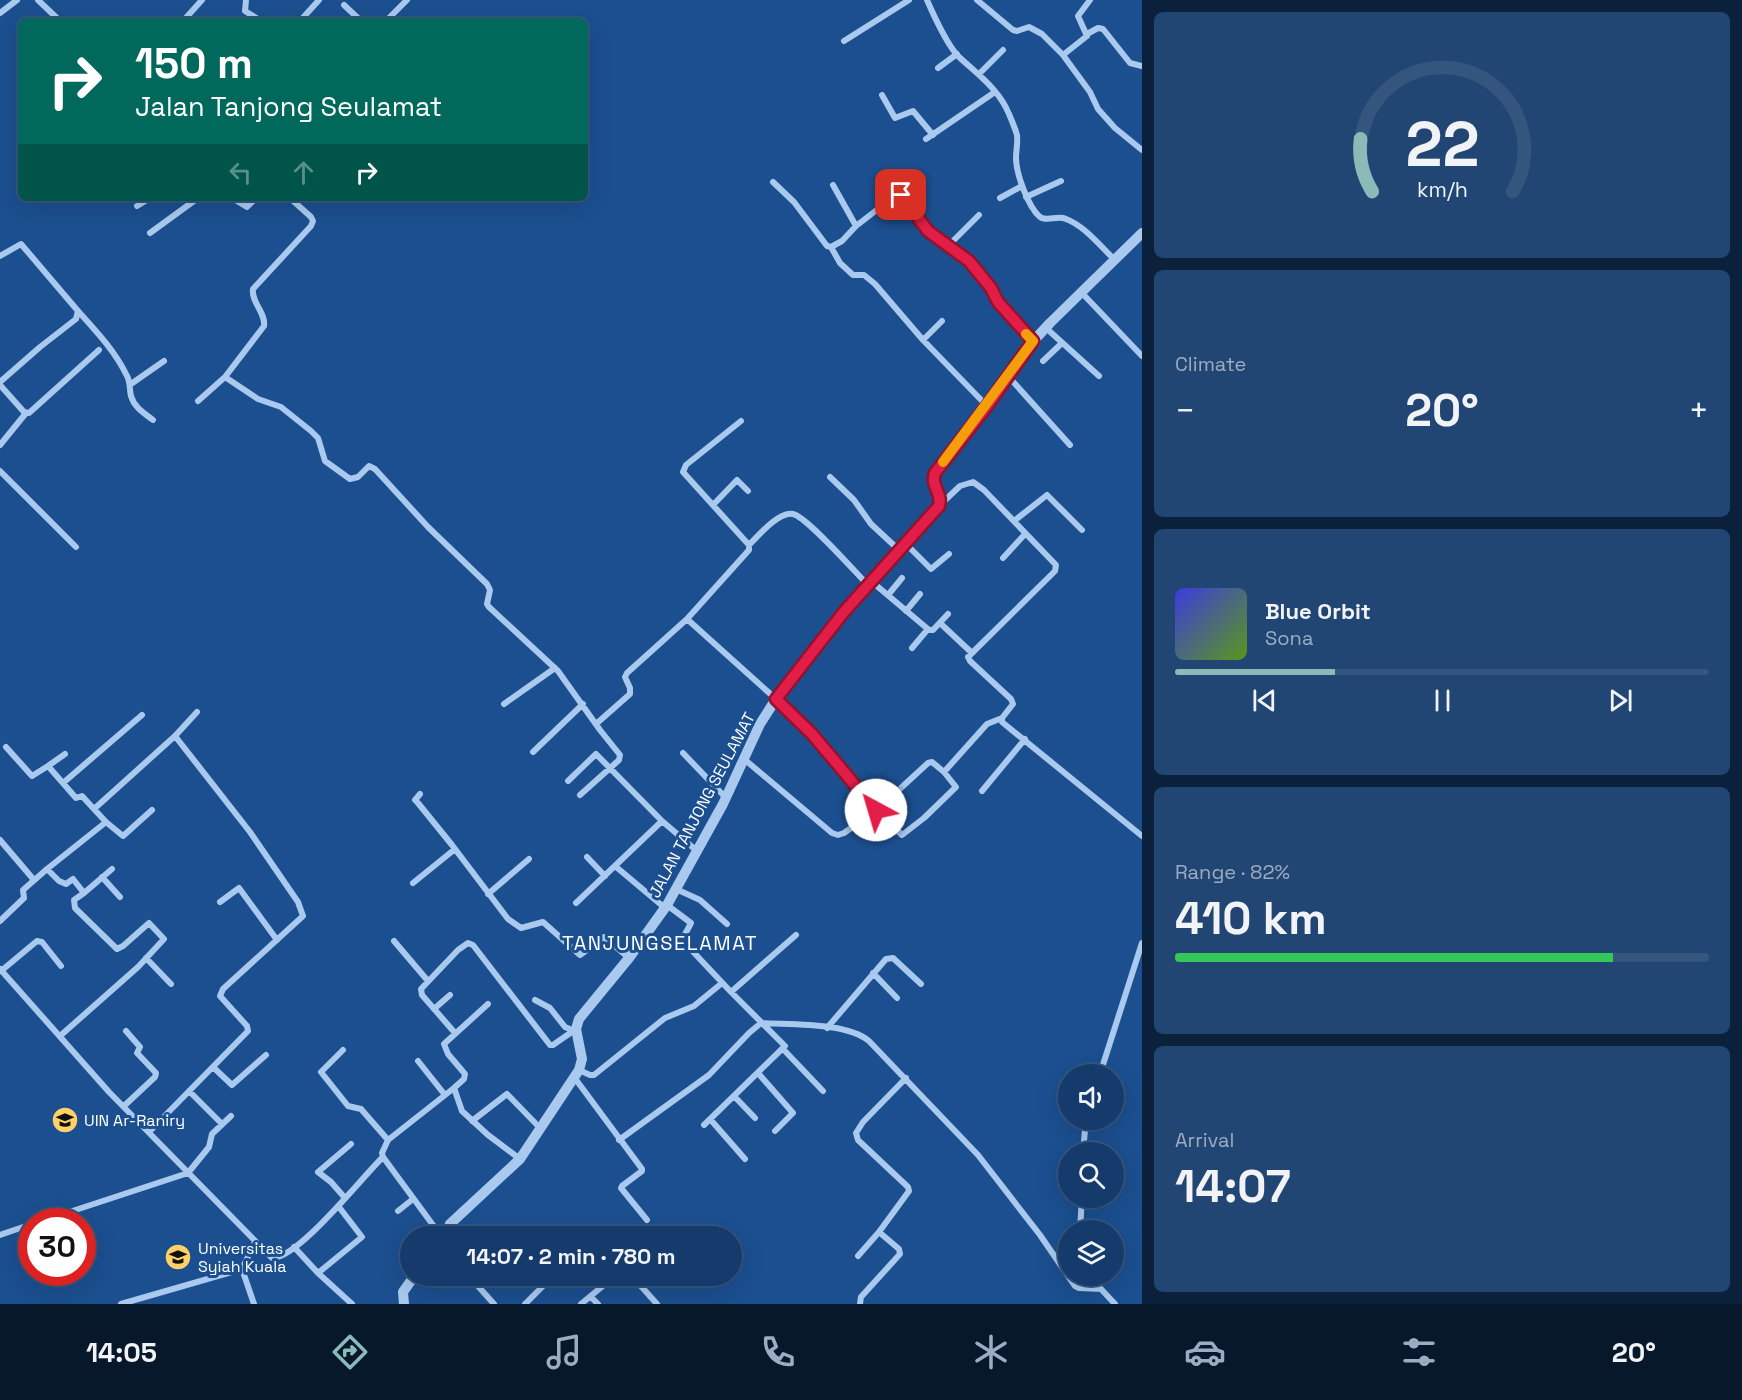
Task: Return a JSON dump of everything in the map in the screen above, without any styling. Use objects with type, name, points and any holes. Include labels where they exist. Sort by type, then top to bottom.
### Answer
[{"type":"street","points":[[0,13],[17,0]]},
{"type":"street","points":[[38,0],[57,18]]},
{"type":"street","points":[[186,18],[202,0]]},
{"type":"street","points":[[246,0],[245,10],[257,18]]},
{"type":"street","points":[[303,18],[319,0]]},
{"type":"street","points":[[389,18],[407,0]]},
{"type":"street","points":[[844,41],[909,0]]},
{"type":"street","points":[[927,0],[957,54],[979,74],[1006,106],[1017,137],[1016,161],[1026,197],[1042,218],[1068,219],[1115,260]]},
{"type":"street","points":[[977,0],[1013,30],[1029,27],[1042,34],[1063,55],[1090,92],[1098,109],[1115,128],[1142,150]]},
{"type":"street","points":[[1087,34],[1078,16],[1090,0]]},
{"type":"street","points":[[344,5],[359,18]]},
{"type":"street","points":[[1063,55],[1087,34],[1098,28],[1103,29],[1130,63],[1142,66]]},
{"type":"street","points":[[979,74],[1003,50]]},
{"type":"street","points":[[938,68],[957,54]]},
{"type":"street","points":[[926,140],[995,92]]},
{"type":"street","points":[[882,95],[895,118],[913,111],[933,135]]},
{"type":"street","points":[[773,182],[794,202],[827,246],[831,247],[840,263],[853,275],[864,275],[875,284],[923,340],[987,406]]},
{"type":"street","points":[[1026,197],[1061,182]]},
{"type":"street","points":[[833,185],[856,226]]},
{"type":"street","points":[[1000,198],[1022,186]]},
{"type":"street","points":[[831,247],[842,241],[856,226],[899,194],[928,231],[969,261],[991,288],[998,302],[1033,341]]},
{"type":"street","points":[[137,206],[145,201]]},
{"type":"street","points":[[150,233],[194,201]]},
{"type":"street","points":[[237,201],[247,207],[253,201]]},
{"type":"street","points":[[198,401],[225,377],[265,324],[253,294],[254,289],[313,221],[293,201]]},
{"type":"street","points":[[949,245],[979,215]]},
{"type":"street","points":[[939,506],[940,498],[933,481],[935,473],[987,406],[1033,341],[1142,233]]},
{"type":"street","points":[[0,256],[21,244],[106,342],[131,384],[132,399],[140,410],[153,420]]},
{"type":"street","points":[[1081,292],[1142,356]]},
{"type":"street","points":[[26,413],[0,384],[40,347],[76,319],[78,311]]},
{"type":"street","points":[[923,340],[942,321]]},
{"type":"street","points":[[1046,328],[1099,376]]},
{"type":"street","points":[[1043,361],[1062,343]]},
{"type":"street","points":[[0,445],[26,413],[32,411],[99,350]]},
{"type":"street","points":[[131,384],[164,361]]},
{"type":"street","points":[[1008,376],[1070,445]]},
{"type":"street","points":[[225,377],[258,399],[281,407],[311,431],[318,438],[325,461],[350,479],[358,477],[369,466],[375,469],[487,584],[490,590],[487,604],[489,607],[555,668],[620,755],[619,760],[580,795]]},
{"type":"street","points":[[741,422],[684,468],[683,472],[749,545]]},
{"type":"street","points":[[0,471],[76,547]]},
{"type":"street","points":[[830,477],[854,500],[871,524],[931,569],[949,554]]},
{"type":"street","points":[[712,505],[737,480],[748,491]]},
{"type":"street","points":[[939,506],[960,486],[973,482],[1056,565],[1055,571],[968,657],[1011,699],[1013,704],[1002,718],[987,724],[944,772]]},
{"type":"street","points":[[1014,521],[1047,495],[1082,530]]},
{"type":"street","name":"JALAN TANJONG SEULAMAT","points":[[574,1030],[581,1015],[629,958],[666,907],[726,798],[760,724],[776,699],[869,583],[939,506]]},
{"type":"street","points":[[596,724],[630,694],[625,677],[627,673],[687,619],[748,552],[749,545],[771,523],[788,514],[795,515],[808,524],[869,583],[888,595],[928,629],[933,630],[948,614]]},
{"type":"street","points":[[1003,558],[1025,534]]},
{"type":"street","points":[[888,595],[902,578]]},
{"type":"street","points":[[906,611],[921,594]]},
{"type":"street","points":[[687,619],[812,734],[878,810],[900,834],[905,835],[956,787],[944,772],[932,762],[928,763],[878,810],[874,810],[844,833],[836,834],[744,759]]},
{"type":"street","points":[[940,623],[972,653]]},
{"type":"street","points":[[912,648],[928,629]]},
{"type":"street","points":[[504,704],[555,668]]},
{"type":"street","points":[[533,752],[583,704]]},
{"type":"street","points":[[94,809],[175,736],[197,712]]},
{"type":"street","points":[[63,783],[142,715]]},
{"type":"street","points":[[1002,718],[1002,722],[1142,836]]},
{"type":"street","points":[[149,1132],[248,1031],[247,1026],[220,996],[223,989],[303,916],[303,911],[250,832],[175,736]]},
{"type":"street","points":[[982,791],[1025,739]]},
{"type":"street","points":[[6,747],[32,776],[66,754]]},
{"type":"street","points":[[683,753],[726,798]]},
{"type":"street","points":[[568,781],[595,754],[598,755],[662,821],[697,851]]},
{"type":"street","points":[[48,766],[76,798],[82,796],[106,822],[123,836],[152,810]]},
{"type":"street","points":[[420,794],[415,800],[455,849],[498,909],[517,926],[523,928],[543,922],[578,954],[582,955],[604,937],[629,958]]},
{"type":"street","points":[[576,903],[662,821]]},
{"type":"street","points":[[0,921],[24,898],[23,890],[106,822]]},
{"type":"street","points":[[0,840],[34,880]]},
{"type":"street","points":[[413,883],[455,849]]},
{"type":"street","points":[[587,857],[604,876]]},
{"type":"street","points":[[488,894],[529,859]]},
{"type":"street","points":[[615,866],[666,907],[691,923],[682,940],[785,1045],[704,1125]]},
{"type":"street","points":[[47,869],[58,880],[66,884],[73,879],[84,892]]},
{"type":"street","points":[[60,1036],[164,939],[159,931],[149,923],[117,949],[75,908],[74,900],[112,869]]},
{"type":"street","points":[[102,877],[120,897]]},
{"type":"street","points":[[220,902],[239,888],[277,940]]},
{"type":"street","points":[[676,889],[700,900],[727,924]]},
{"type":"street","points":[[731,992],[796,935]]},
{"type":"street","points":[[61,966],[42,942],[37,941],[1,970],[124,1106],[272,1258],[279,1258],[294,1247],[339,1207],[367,1172],[383,1157]]},
{"type":"street","points":[[394,941],[428,981]]},
{"type":"street","points":[[1103,1064],[1142,943]]},
{"type":"street","points":[[455,1033],[434,1009],[421,989],[458,950],[467,944],[473,945],[550,1045],[574,1030]]},
{"type":"street","points":[[146,958],[171,984]]},
{"type":"street","points":[[827,1028],[886,958],[893,958],[921,984]]},
{"type":"street","points":[[873,973],[897,998]]},
{"type":"street","points":[[577,1073],[594,1075],[665,1018],[694,1006],[722,983]]},
{"type":"street","points":[[434,1009],[450,995]]},
{"type":"street","points":[[535,1000],[549,1007],[565,1027],[574,1030]]},
{"type":"street","points":[[435,1226],[413,1199],[382,1153],[388,1140],[454,1088],[465,1076],[444,1047],[455,1033],[488,1004]]},
{"type":"street","points":[[620,1140],[710,1075],[748,1033],[761,1023],[827,1028],[862,1035],[978,1155],[1040,1235],[1071,1282],[1079,1288],[1101,1289],[1115,1304]]},
{"type":"street","points":[[449,1226],[520,1160],[577,1073],[582,1059],[574,1030]]},
{"type":"street","points":[[124,1106],[155,1077],[156,1073],[137,1053],[140,1047],[126,1031]]},
{"type":"street","points":[[783,1049],[823,1091]]},
{"type":"street","points":[[343,1050],[321,1072],[348,1106],[361,1109],[388,1140]]},
{"type":"street","points":[[213,1067],[232,1085],[266,1055]]},
{"type":"street","points":[[418,1061],[445,1095]]},
{"type":"street","points":[[577,1073],[642,1171],[622,1186],[622,1190],[647,1220]]},
{"type":"street","points":[[758,1073],[793,1113],[775,1131]]},
{"type":"street","points":[[858,1256],[909,1191],[858,1140],[856,1133],[863,1122],[906,1078]]},
{"type":"street","points":[[454,1088],[461,1110],[520,1160]]},
{"type":"street","points":[[189,1091],[222,1124]]},
{"type":"street","points":[[472,1121],[507,1094],[541,1129]]},
{"type":"street","points":[[734,1096],[754,1118]]},
{"type":"street","points":[[82,1208],[188,1173],[209,1147],[212,1134],[231,1116]]},
{"type":"street","points":[[710,1119],[745,1159]]},
{"type":"street","points":[[345,1198],[331,1182],[318,1172],[351,1144]]},
{"type":"street","points":[[398,1211],[413,1199]]},
{"type":"street","points":[[318,1273],[362,1237],[339,1207]]},
{"type":"street","points":[[0,1235],[18,1229]]},
{"type":"street","points":[[860,1304],[861,1297],[900,1252],[879,1232]]},
{"type":"street","points":[[254,1304],[242,1269],[255,1242]]},
{"type":"street","points":[[294,1247],[352,1304]]},
{"type":"street","points":[[122,1304],[242,1269]]},
{"type":"street","points":[[404,1304],[403,1292],[407,1286]]},
{"type":"street","points":[[478,1286],[494,1304]]},
{"type":"street","points":[[525,1304],[543,1286]]},
{"type":"street","points":[[581,1304],[604,1286]]},
{"type":"street","points":[[642,1286],[657,1304]]},
{"type":"street","points":[[591,1297],[598,1304]]},
{"type":"slow traffic","points":[[943,462],[987,406],[1033,341],[1026,334]]},
{"type":"place","name":"UIN Ar-Raniry","points":[[65,1120]]},
{"type":"place","name":"Universitas Syiah Kuala","points":[[178,1257]]},
{"type":"district","name":"TANJUNGSELAMAT","points":[[660,943]]},
{"type":"route","points":[[876,810],[878,810],[812,734],[776,699],[843,613],[939,506],[940,498],[933,476],[1033,341],[998,302],[991,288],[969,261],[928,231],[901,195]]}]
